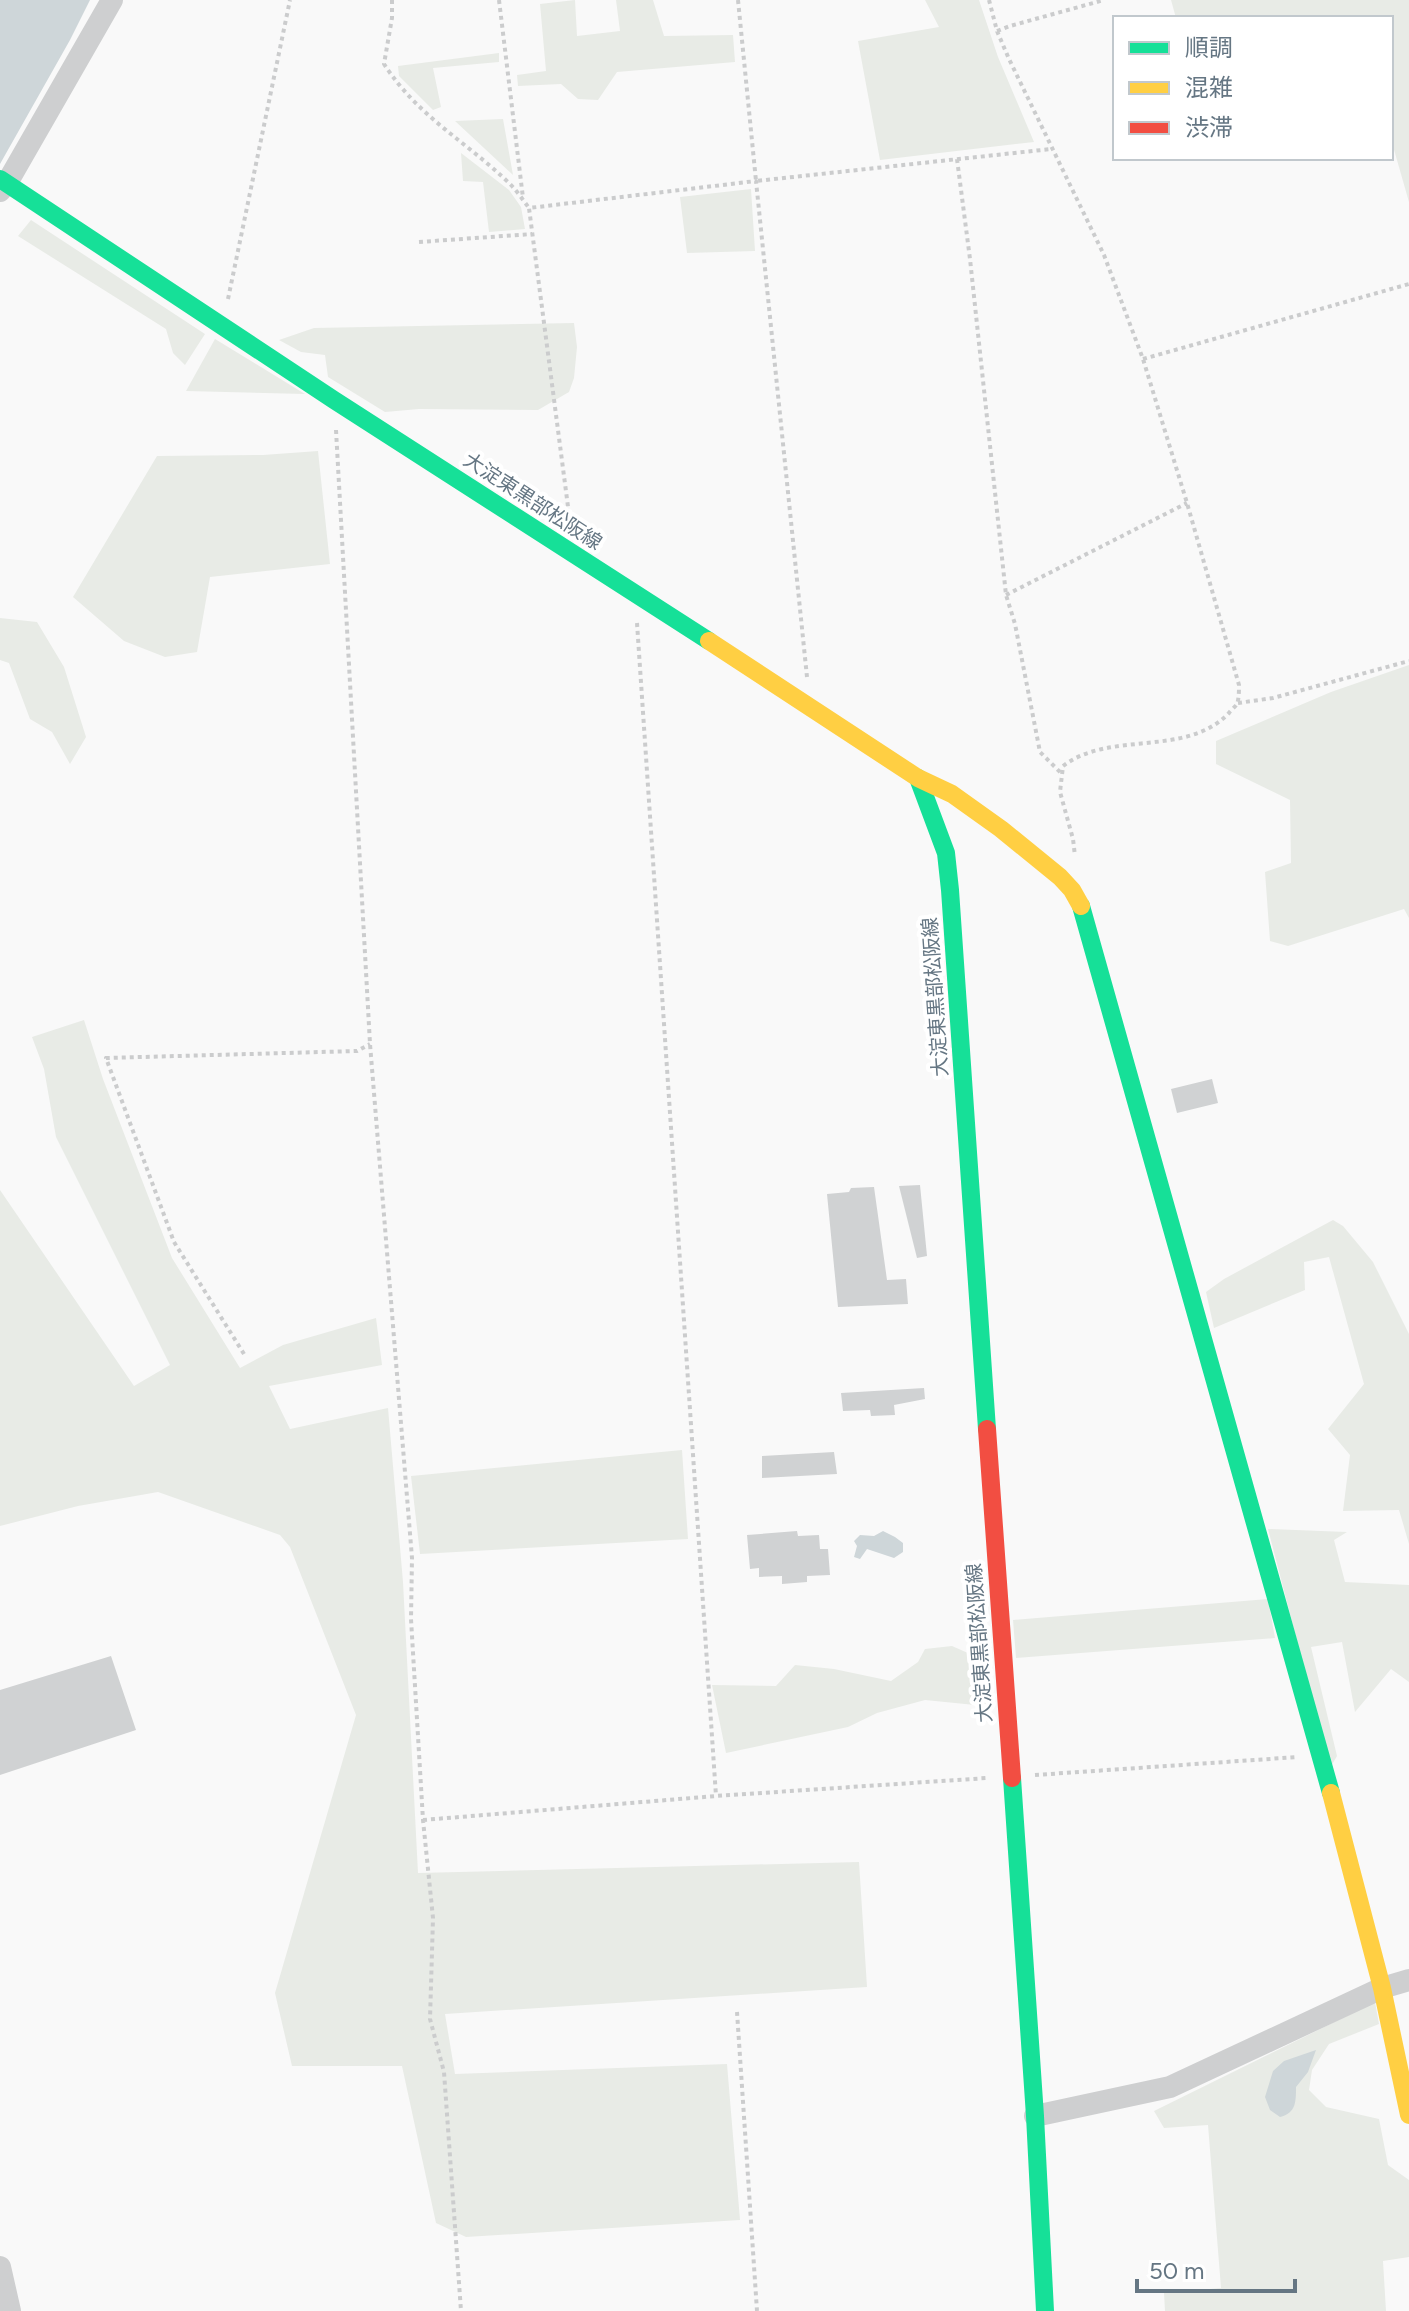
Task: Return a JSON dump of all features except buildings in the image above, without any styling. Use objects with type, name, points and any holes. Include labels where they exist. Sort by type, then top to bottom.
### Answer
[{"type":"main road","name":"大淀東黒部松阪線","points":[[2,184],[918,778],[946,853],[950,890],[1035,2116],[1045,2311]]},
{"type":"main road","points":[[918,778],[952,794],[1001,829],[1060,877],[1072,890],[1084,912],[1137,1111],[1321,1755],[1382,1988],[1409,2115]]},
{"type":"street","points":[[2,184],[112,0]]},
{"type":"street","points":[[1035,2116],[1170,2087],[1382,1988],[1409,1980]]},
{"type":"street","points":[[0,2267],[10,2311]]},
{"type":"path","points":[[216,321],[227,305],[290,0]]},
{"type":"path","points":[[392,0],[384,64],[399,88],[429,118],[512,185],[529,208],[572,534],[565,547]]},
{"type":"path","points":[[499,0],[523,201]]},
{"type":"path","points":[[738,0],[808,684],[803,703]]},
{"type":"path","points":[[989,0],[997,31],[1104,255],[1143,359],[1239,685],[1238,703]]},
{"type":"path","points":[[997,31],[1104,0]]},
{"type":"path","points":[[529,208],[1051,149]]},
{"type":"path","points":[[957,159],[1006,595],[1015,624],[1040,752],[1063,775]]},
{"type":"path","points":[[419,242],[532,234]]},
{"type":"path","points":[[1143,359],[1409,284]]},
{"type":"path","points":[[334,400],[370,1044],[412,1558],[411,1619],[423,1820],[433,1918],[430,2019],[444,2072],[461,2311]]},
{"type":"path","points":[[1006,595],[1187,503]]},
{"type":"path","points":[[635,593],[716,1796]]},
{"type":"path","points":[[1072,890],[1077,873],[1073,839],[1060,792],[1063,766],[1075,757],[1092,751],[1186,737],[1221,721],[1238,703],[1273,698],[1409,661]]},
{"type":"path","points":[[244,1354],[174,1242],[106,1058],[357,1051],[370,1044]]},
{"type":"path","points":[[423,1820],[716,1796],[1321,1755]]},
{"type":"path","points":[[737,2012],[757,2311]]},
{"type":"shaded area","points":[[0,0],[90,0],[0,164]]},
{"type":"shaded area","points":[[575,0],[577,36],[620,31],[616,0],[653,0],[664,36],[733,35],[735,62],[617,72],[598,100],[578,99],[561,84],[518,86],[517,75],[546,71],[540,4]]},
{"type":"shaded area","points":[[925,0],[979,0],[998,57],[1034,142],[880,160],[858,41],[939,27]]},
{"type":"shaded area","points":[[1171,0],[1409,0],[1409,202],[1393,146],[1393,16],[1175,16]]},
{"type":"shaded area","points":[[499,53],[499,62],[433,68],[441,107],[433,110],[399,76],[398,66]]},
{"type":"shaded area","points":[[503,119],[513,175],[455,121]]},
{"type":"shaded area","points":[[461,153],[509,190],[521,207],[525,229],[489,232],[483,182],[463,181]]},
{"type":"shaded area","points":[[751,189],[755,251],[687,253],[680,197]]},
{"type":"shaded area","points":[[31,220],[205,334],[185,365],[173,353],[166,329],[18,236]]},
{"type":"shaded area","points":[[574,323],[577,347],[574,378],[569,392],[538,410],[419,409],[385,412],[328,377],[325,355],[301,352],[279,340],[314,328]]},
{"type":"shaded area","points":[[215,339],[305,394],[186,391]]},
{"type":"shaded area","points":[[318,451],[330,564],[210,577],[197,652],[165,657],[124,641],[73,597],[157,456]]},
{"type":"shaded area","points":[[0,618],[37,622],[64,667],[86,737],[70,764],[52,732],[30,719],[9,663],[0,660]]},
{"type":"shaded area","points":[[1409,665],[1409,918],[1404,909],[1288,946],[1270,941],[1265,872],[1291,863],[1290,800],[1216,764],[1216,741],[1331,692]]},
{"type":"shaded area","points":[[84,1020],[103,1079],[172,1258],[240,1368],[283,1345],[376,1318],[382,1365],[269,1386],[290,1429],[388,1408],[403,1582],[418,1873],[859,1862],[867,1987],[445,2014],[455,2074],[727,2064],[740,2220],[466,2237],[436,2223],[402,2066],[292,2066],[275,1993],[356,1715],[290,1547],[280,1535],[158,1492],[78,1506],[0,1526],[0,1190],[134,1386],[170,1365],[56,1137],[44,1069],[32,1037]]},
{"type":"shaded area","points":[[1333,1220],[1343,1226],[1373,1262],[1409,1334],[1409,1544],[1399,1510],[1343,1511],[1350,1455],[1328,1429],[1364,1384],[1329,1257],[1304,1262],[1305,1290],[1214,1328],[1206,1292],[1224,1279]]},
{"type":"shaded area","points":[[682,1450],[688,1539],[420,1554],[411,1476]]},
{"type":"shaded area","points":[[1268,1529],[1347,1532],[1334,1540],[1345,1582],[1409,1585],[1409,1682],[1391,1669],[1355,1712],[1342,1642],[1311,1647],[1337,1756],[1330,1768]]},
{"type":"shaded area","points":[[883,1531],[903,1543],[903,1552],[894,1558],[867,1549],[860,1559],[854,1557],[857,1546],[854,1541],[860,1535],[874,1536]]},
{"type":"shaded area","points":[[1268,1599],[1275,1638],[1016,1658],[1013,1620]]},
{"type":"shaded area","points":[[952,1646],[986,1661],[991,1670],[995,1707],[925,1700],[877,1713],[848,1727],[726,1753],[712,1685],[776,1686],[795,1665],[834,1669],[891,1681],[918,1662],[925,1649]]},
{"type":"shaded area","points":[[1375,2002],[1379,2024],[1329,2044],[1312,2070],[1309,2090],[1326,2107],[1379,2119],[1388,2165],[1409,2180],[1409,2257],[1383,2261],[1386,2311],[1165,2311],[1164,2293],[1221,2288],[1208,2125],[1164,2128],[1154,2111]]},
{"type":"shaded area","points":[[1316,2050],[1308,2072],[1296,2087],[1292,2110],[1280,2117],[1270,2110],[1265,2097],[1273,2071],[1284,2061]]},
{"type":"traffic: fast","points":[[0,179],[334,400],[709,641]]},
{"type":"traffic: fast","points":[[918,778],[946,853],[950,890],[987,1429]]},
{"type":"traffic: fast","points":[[1081,906],[1331,1793]]},
{"type":"traffic: fast","points":[[1012,1778],[1045,2311]]},
{"type":"traffic: slow","points":[[709,641],[918,778],[952,794],[1060,877],[1081,906]]},
{"type":"traffic: slow","points":[[1331,1793],[1382,1988],[1409,2115]]},
{"type":"traffic: jam","points":[[987,1429],[1012,1778]]}]
